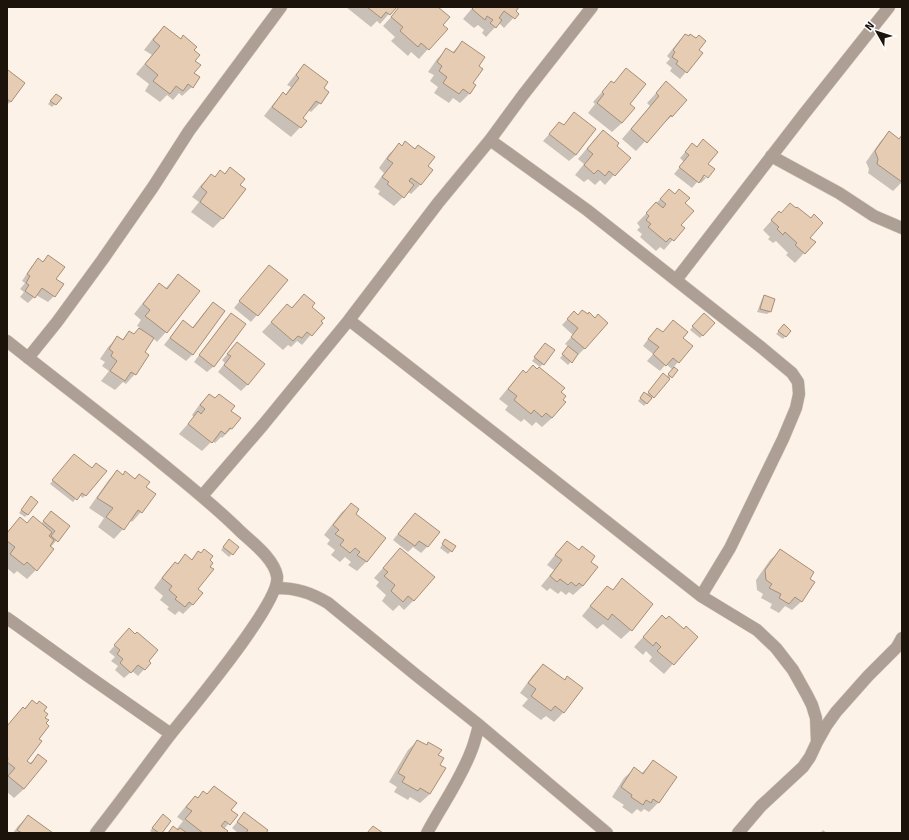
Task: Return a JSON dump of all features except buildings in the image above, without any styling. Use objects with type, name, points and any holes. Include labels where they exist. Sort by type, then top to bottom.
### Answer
[{"type":"street","points":[[28,358],[57,322],[103,259],[153,187],[189,131],[281,7]]},
{"type":"street","points":[[202,496],[274,413],[349,320],[438,203],[490,140],[523,94],[592,7]]},
{"type":"street","points":[[676,280],[771,156],[889,7]]},
{"type":"street","points":[[490,140],[587,210],[792,373],[798,382],[799,394],[796,408],[783,439],[730,548],[701,596]]},
{"type":"street","points":[[771,156],[839,193],[874,216],[902,228]]},
{"type":"street","points":[[349,320],[701,596],[757,630],[776,648],[792,670],[812,705],[816,718],[817,742]]},
{"type":"street","points":[[7,341],[202,496],[265,554],[278,577],[276,588],[257,621],[231,658],[96,833]]},
{"type":"street","points":[[276,588],[297,589],[318,597],[328,604],[479,725],[607,833]]},
{"type":"street","points":[[7,618],[171,734]]},
{"type":"street","points":[[738,833],[761,806],[803,767],[810,757],[826,726],[836,712],[868,676],[897,647],[902,638]]},
{"type":"street","points":[[427,833],[465,765],[472,750],[479,725]]}]
